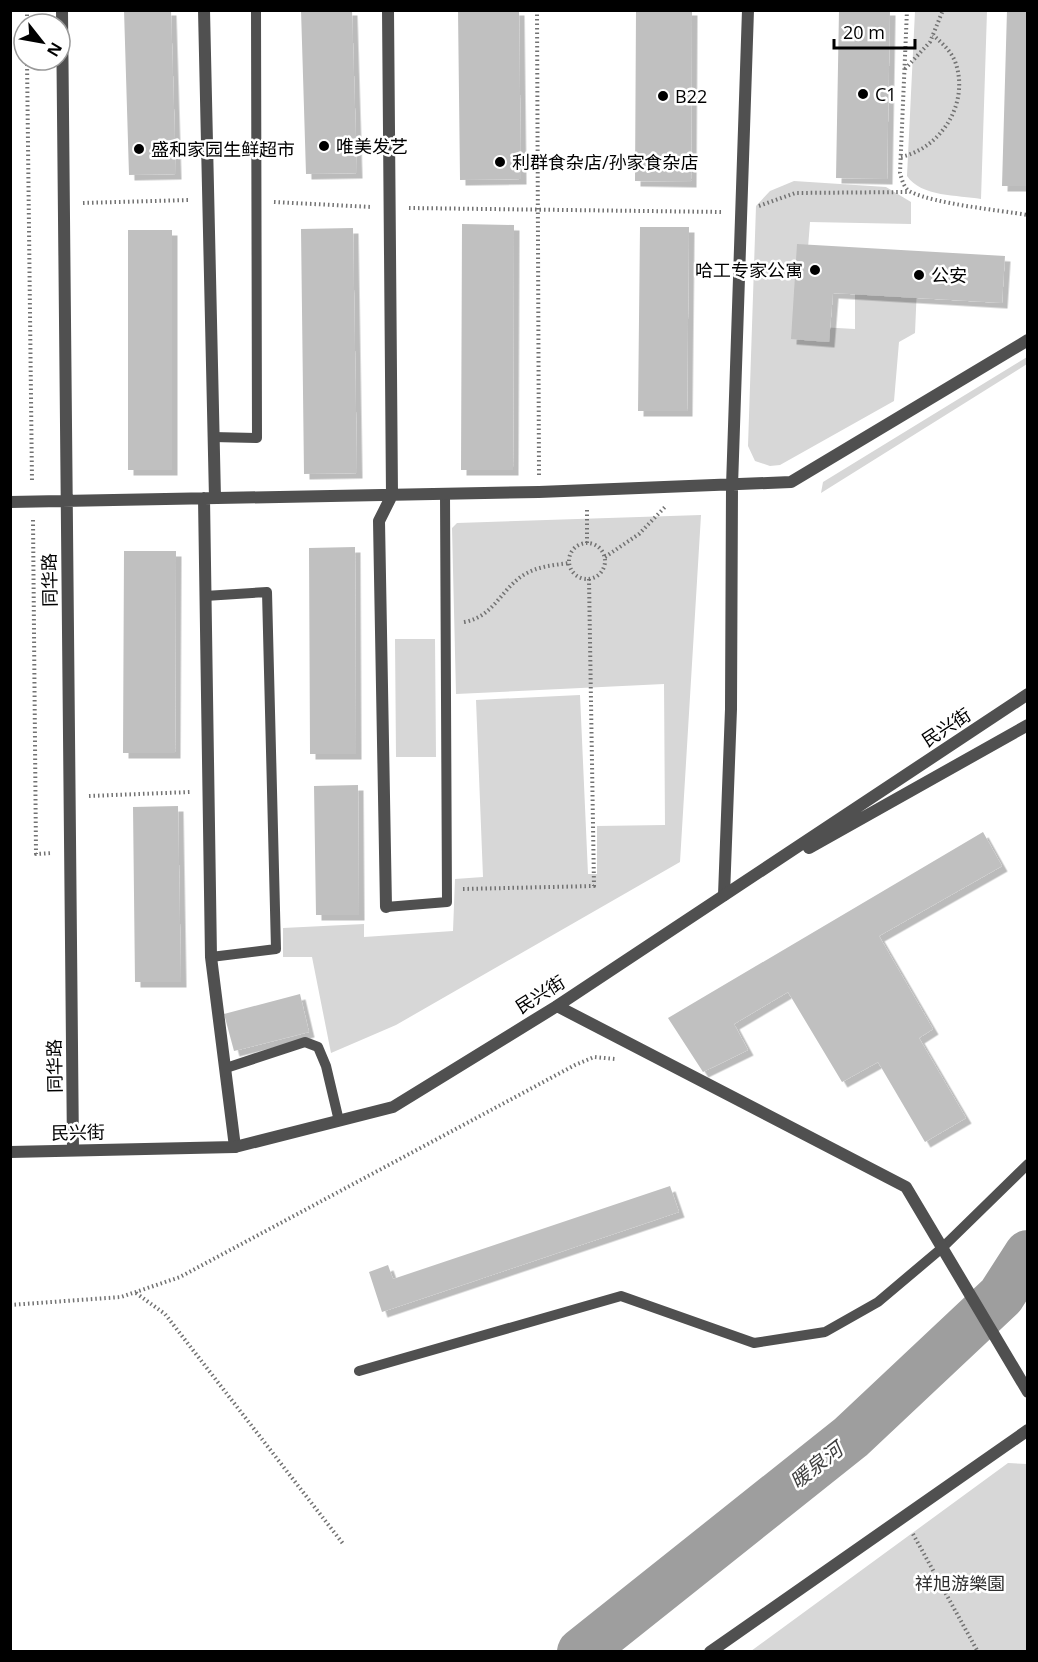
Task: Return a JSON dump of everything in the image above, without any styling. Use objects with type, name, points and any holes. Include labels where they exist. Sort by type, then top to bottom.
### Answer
[{"type":"street","name":"同华路","points":[[62,10],[73,1150]]},
{"type":"street","points":[[204,10],[213,437],[205,596],[211,957],[235,1147]]},
{"type":"street","points":[[386,908],[379,521],[392,495],[388,10]]},
{"type":"street","points":[[724,895],[731,709],[732,486],[748,10]]},
{"type":"street","points":[[10,502],[587,491],[792,482],[1028,340]]},
{"type":"street","name":"民兴街","points":[[10,1152],[235,1147],[393,1107],[557,1005],[1028,694]]},
{"type":"street","points":[[724,895],[1028,725]]},
{"type":"street","points":[[557,1005],[906,1187],[1025,1388]]},
{"type":"street","points":[[710,1652],[1028,1430]]},
{"type":"lane","points":[[213,437],[257,438],[256,10]]},
{"type":"lane","points":[[386,908],[447,902],[445,494]]},
{"type":"lane","points":[[205,596],[267,592],[276,949],[211,957]]},
{"type":"lane","points":[[225,1068],[305,1042],[318,1047],[326,1066],[339,1121]]},
{"type":"lane","points":[[358,1371],[621,1296],[754,1343],[825,1332],[878,1302],[942,1248],[1028,1164]]},
{"type":"path","points":[[537,10],[539,492]]},
{"type":"path","points":[[907,10],[900,173],[903,184],[909,192]]},
{"type":"path","points":[[904,70],[933,35],[943,10]]},
{"type":"path","points":[[901,157],[933,142],[943,131],[957,101],[959,81],[956,64],[948,49],[933,35]]},
{"type":"path","points":[[27,72],[36,854],[70,853]]},
{"type":"path","points":[[256,201],[390,208],[742,213],[795,193],[909,192],[1028,215]]},
{"type":"path","points":[[64,204],[208,199]]},
{"type":"path","points":[[605,557],[639,534],[684,488]]},
{"type":"path","points":[[586,543],[587,491]]},
{"type":"path","points":[[586,543],[598,547],[605,557],[604,569],[596,578],[578,577],[569,563],[572,552],[586,543]]},
{"type":"path","points":[[446,625],[475,620],[492,609],[512,584],[527,573],[569,563]]},
{"type":"path","points":[[447,890],[594,886],[589,579]]},
{"type":"path","points":[[69,796],[208,792]]},
{"type":"path","points":[[10,1305],[121,1297],[180,1277],[575,1065],[594,1057],[618,1059]]},
{"type":"path","points":[[135,1293],[165,1314],[344,1545]]},
{"type":"path","points":[[903,1516],[978,1652]]},
{"type":"green space","points":[[915,11],[987,11],[981,199],[951,196],[921,188],[907,176]]},
{"type":"green space","points":[[794,181],[886,187],[911,202],[911,224],[810,222],[802,326],[855,329],[855,286],[917,286],[915,333],[899,342],[894,401],[780,465],[770,466],[755,461],[748,446],[756,206],[770,191]]},
{"type":"green space","points":[[1027,357],[1027,364],[821,493],[823,482]]},
{"type":"green space","points":[[701,515],[680,862],[396,1025],[331,1053],[312,957],[283,957],[283,928],[364,924],[364,937],[453,931],[455,879],[483,877],[476,700],[580,695],[588,874],[597,874],[597,826],[665,825],[664,684],[456,694],[452,528],[457,523]]},
{"type":"green space","points":[[395,639],[435,639],[436,757],[396,757]]},
{"type":"green space","name":"祥旭游樂園","points":[[1008,1463],[1027,1464],[1027,1651],[751,1651]]},
{"type":"building","points":[[124,10],[171,10],[176,174],[129,175]]},
{"type":"building","points":[[301,10],[352,10],[357,173],[306,174]]},
{"type":"building","points":[[458,10],[519,10],[521,179],[460,180]]},
{"type":"building","name":"B22","points":[[636,10],[692,10],[691,182],[635,181]]},
{"type":"building","name":"C1","points":[[839,10],[890,10],[887,179],[836,178]]},
{"type":"building","points":[[1007,10],[1028,10],[1028,186],[1002,186]]},
{"type":"building","points":[[462,224],[514,225],[513,470],[461,470]]},
{"type":"building","points":[[640,227],[689,227],[687,411],[638,411]]},
{"type":"building","points":[[353,228],[357,473],[304,474],[301,229]]},
{"type":"building","points":[[128,230],[172,230],[172,470],[128,470]]},
{"type":"building","name":"公安","points":[[797,244],[1005,256],[1002,303],[833,293],[829,342],[791,339]]},
{"type":"building","points":[[355,547],[356,754],[310,754],[309,548]]},
{"type":"building","points":[[124,551],[176,551],[175,753],[123,753]]},
{"type":"building","points":[[358,785],[359,915],[316,915],[314,786]]},
{"type":"building","points":[[178,806],[181,982],[135,982],[133,807]]},
{"type":"building","points":[[983,832],[1002,866],[879,936],[933,1029],[919,1038],[966,1118],[925,1142],[878,1062],[842,1082],[788,992],[734,1024],[748,1050],[703,1072],[668,1018]]},
{"type":"building","points":[[300,994],[309,1032],[234,1051],[224,1014]]},
{"type":"building","points":[[670,1186],[679,1212],[382,1312],[369,1272],[388,1265],[393,1279]]},
{"type":"waterway","name":"暖泉河","points":[[581,1652],[851,1437],[1001,1296],[1028,1254]]},
{"type":"place","name":"C1","points":[[863,94]]},
{"type":"place","name":"B22","points":[[663,96]]},
{"type":"place","name":"唯美发艺","points":[[324,146]]},
{"type":"place","name":"盛和家园生鲜超市","points":[[139,149]]},
{"type":"place","name":"利群食杂店/孙家食杂店","points":[[500,162]]},
{"type":"place","name":"哈工专家公寓","points":[[815,270]]},
{"type":"place","name":"公安","points":[[919,275]]}]
